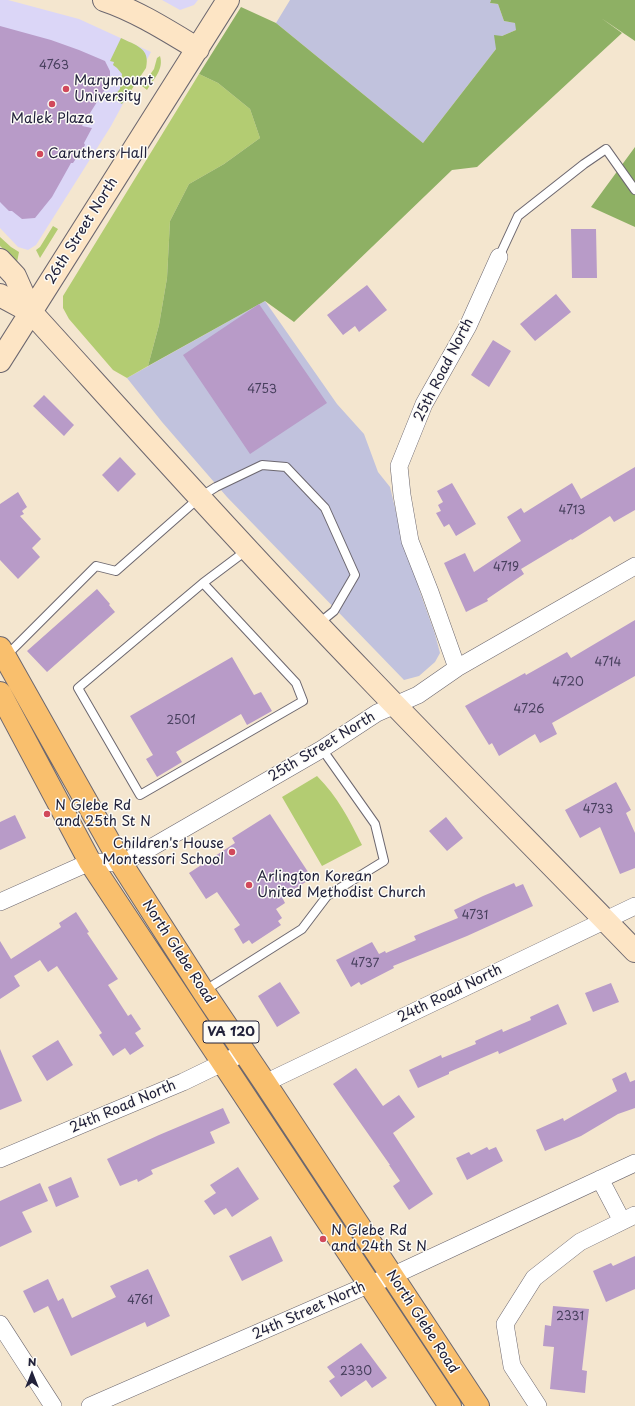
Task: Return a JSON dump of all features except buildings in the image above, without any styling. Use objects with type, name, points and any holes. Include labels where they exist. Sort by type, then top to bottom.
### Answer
[{"type":"main road","points":[[104,0],[116,4],[160,26],[198,49]]},
{"type":"main road","name":"26th Street North","points":[[0,361],[228,0]]},
{"type":"main road","points":[[0,260],[15,276],[31,312],[248,550],[395,705],[635,952]]},
{"type":"main road","points":[[0,295],[31,312]]},
{"type":"main road","name":"North Glebe Road","points":[[2,653],[121,863],[203,991],[266,1083],[478,1406]]},
{"type":"main road","name":"North Glebe Road","points":[[0,693],[90,862],[222,1064],[450,1406]]},
{"type":"street","name":"25th Road North","points":[[457,668],[410,541],[402,495],[399,466],[424,404],[468,326],[499,257]]},
{"type":"street","name":"25th Street North","points":[[0,902],[90,862],[121,863],[322,749],[377,713],[418,695],[457,668],[635,566]]},
{"type":"street","name":"24th Road North","points":[[266,1083],[635,906]]},
{"type":"street","name":"24th Road North","points":[[0,1159],[183,1082],[245,1052]]},
{"type":"street","name":"24th Street North","points":[[90,1406],[370,1284],[392,1276],[635,1163]]},
{"type":"street","points":[[538,1406],[512,1366],[505,1324],[534,1278],[580,1242],[629,1218],[600,1179]]},
{"type":"street","points":[[0,1324],[53,1406]]},
{"type":"lane","points":[[499,257],[518,216],[584,164],[606,150],[635,190]]},
{"type":"lane","points":[[2,653],[96,566],[116,570],[200,497],[216,487],[262,465],[286,467],[325,508],[355,575],[334,611],[318,624]]},
{"type":"lane","points":[[203,583],[296,684],[302,701],[140,795],[78,688],[203,583],[248,550]]},
{"type":"lane","points":[[203,991],[302,929],[328,896],[384,861],[375,824],[322,749]]},
{"type":"shaded area","name":"Marymount University","points":[[0,0],[8,0],[79,19],[151,52],[111,126],[36,245],[28,250],[18,247],[0,228]]},
{"type":"shaded area","points":[[162,0],[198,0],[194,5],[180,10]]},
{"type":"shaded area","points":[[290,0],[491,0],[490,3],[498,4],[504,21],[516,23],[516,30],[502,36],[496,49],[423,143],[276,23]]},
{"type":"shaded area","points":[[265,301],[337,404],[364,434],[378,472],[390,487],[398,520],[440,653],[435,662],[419,676],[404,680],[227,497],[162,422],[127,378]]},
{"type":"green space","points":[[491,0],[635,0],[635,41],[601,18],[622,33],[477,167],[452,170],[294,322],[265,301],[148,366],[159,325],[167,278],[170,221],[189,184],[224,164],[260,138],[250,109],[218,83],[199,74],[241,7],[276,23],[423,143],[496,49],[494,35],[502,36],[516,30],[515,23],[504,21],[498,4],[490,3]]},
{"type":"green space","points":[[121,38],[141,48],[147,61],[146,68],[122,104],[112,98],[120,89],[122,74],[113,65],[114,62],[110,61]]},
{"type":"green space","points":[[160,56],[161,65],[147,90],[142,86],[154,69],[157,58]]},
{"type":"green space","points":[[199,74],[218,83],[250,109],[260,138],[224,164],[189,184],[170,221],[167,278],[159,325],[148,366],[127,378],[113,370],[69,319],[63,308],[63,296]]},
{"type":"green space","points":[[635,147],[635,227],[591,207]]},
{"type":"green space","points":[[53,226],[58,229],[40,258],[36,250],[40,247]]},
{"type":"green space","points":[[0,237],[19,252],[17,262],[0,246]]},
{"type":"green space","points":[[317,776],[337,800],[348,817],[362,845],[322,866],[282,797]]},
{"type":"place","name":"Marymount University","points":[[66,89]]},
{"type":"place","name":"Malek Plaza","points":[[52,104]]},
{"type":"place","name":"Caruthers Hall","points":[[40,154]]},
{"type":"place","name":"N Glebe Rd and 25th St N","points":[[47,814]]},
{"type":"place","name":"Children's House Montessori School","points":[[232,852]]},
{"type":"place","name":"Arlington Korean United Methodist Church","points":[[249,885]]},
{"type":"place","name":"N Glebe Rd and 24th St N","points":[[323,1239]]}]
